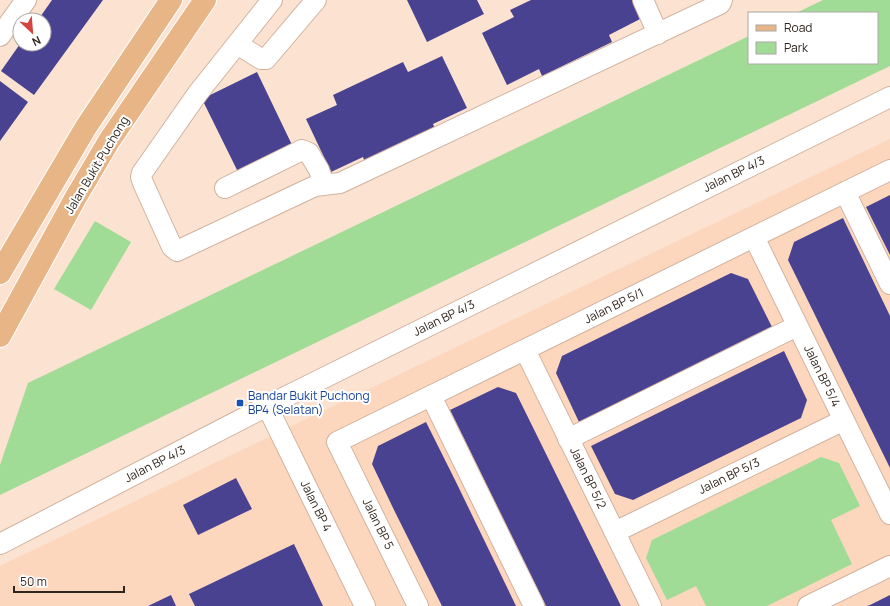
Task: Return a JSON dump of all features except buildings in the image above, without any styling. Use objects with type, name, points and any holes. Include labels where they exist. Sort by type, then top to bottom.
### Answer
[{"type":"main road","points":[[0,273],[86,127],[171,0]]},
{"type":"main road","name":"Jalan Bukit Puchong","points":[[0,336],[76,196],[109,141],[205,0]]},
{"type":"street","points":[[0,36],[26,0]]},
{"type":"street","points":[[272,0],[198,93],[142,173],[141,177],[172,247],[177,251],[183,250],[315,186],[340,183],[658,34],[720,4],[722,0]]},
{"type":"street","points":[[237,44],[261,59],[266,59],[316,0]]},
{"type":"street","points":[[643,0],[658,34]]},
{"type":"street","name":"Jalan BP 4/3","points":[[0,544],[267,406],[890,97]]},
{"type":"street","points":[[224,188],[302,150],[309,152],[319,170],[324,184]]},
{"type":"street","name":"Jalan BP 5/1","points":[[337,442],[890,170]]},
{"type":"street","points":[[845,192],[890,284]]},
{"type":"street","name":"Jalan BP 5/4","points":[[754,237],[890,514]]},
{"type":"street","points":[[568,439],[798,326]]},
{"type":"street","name":"Jalan BP 5/2","points":[[525,350],[650,606]]},
{"type":"street","points":[[431,396],[534,606]]},
{"type":"street","name":"Jalan BP 4","points":[[267,406],[365,606]]},
{"type":"street","name":"Jalan BP 5/3","points":[[614,532],[844,420]]},
{"type":"street","name":"Jalan BP 5","points":[[337,442],[418,606]]},
{"type":"street","points":[[808,606],[890,566]]},
{"type":"shaded area","points":[[890,139],[890,606],[0,606],[0,566]]},
{"type":"green space","points":[[823,0],[890,0],[890,66],[0,495],[0,465],[28,383],[748,36],[748,64],[878,64],[878,12],[798,12]]},
{"type":"green space","points":[[95,221],[131,242],[91,310],[54,289]]},
{"type":"green space","points":[[821,457],[839,463],[860,506],[831,520],[852,564],[767,606],[706,606],[696,586],[667,600],[646,558],[652,540]]},
{"type":"place","name":"Bandar Bukit Puchong BP4 (Selatan)","points":[[240,403]]}]
